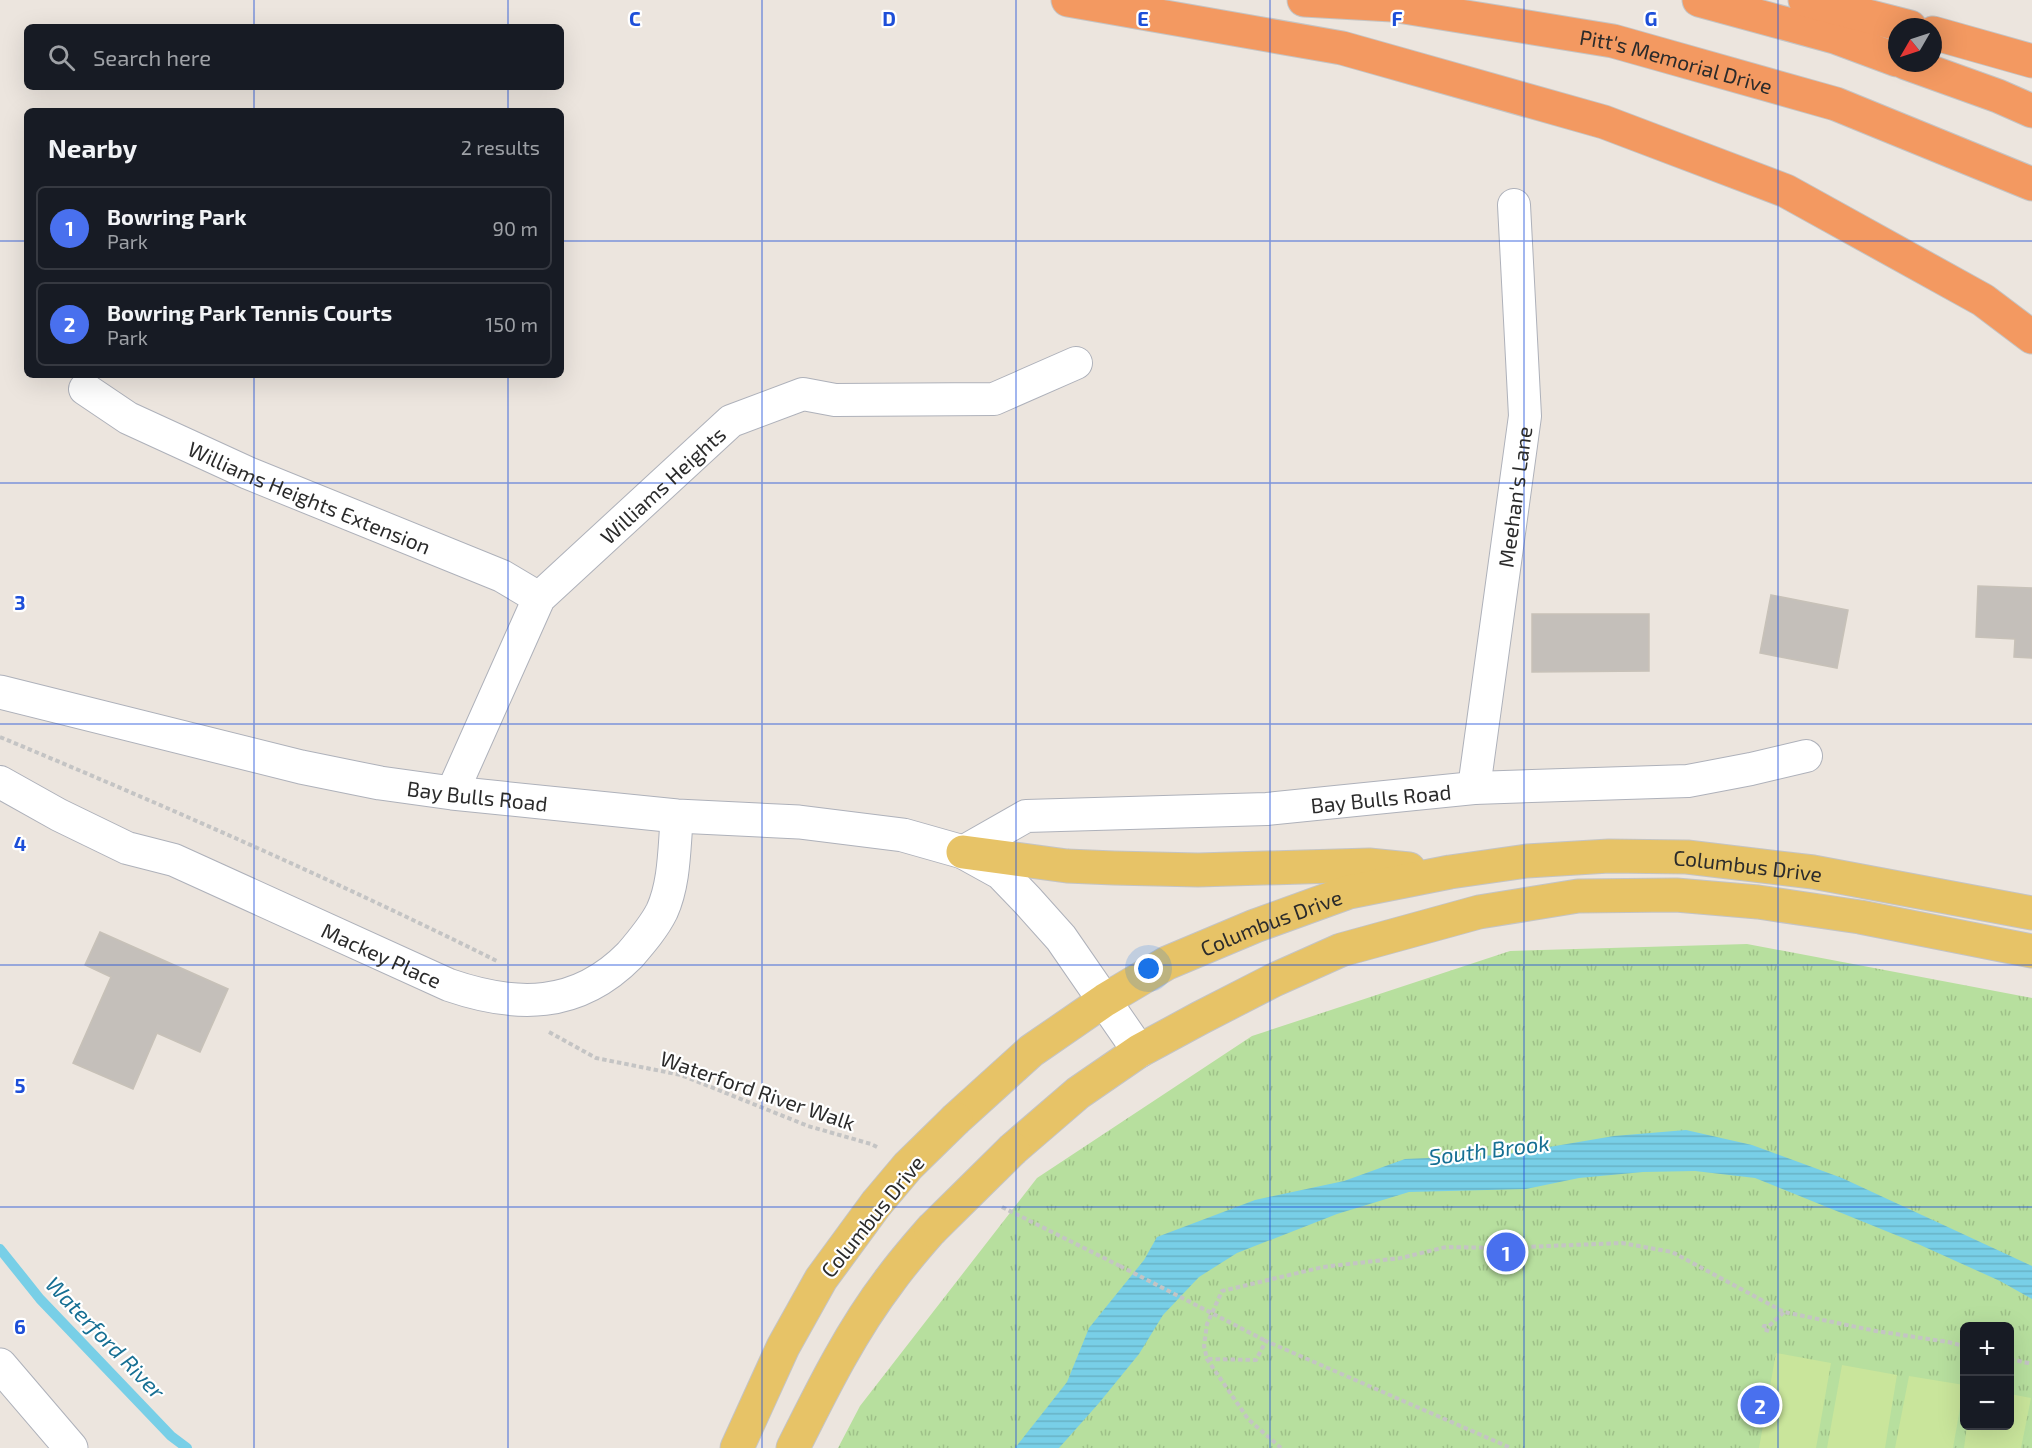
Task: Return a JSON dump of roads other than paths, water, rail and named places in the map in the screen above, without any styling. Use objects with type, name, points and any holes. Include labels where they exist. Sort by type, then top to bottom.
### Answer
[{"type":"highway","points":[[1068,0],[1342,48],[1604,122],[1786,191],[1983,300],[2032,337]]},
{"type":"highway","name":"Pitt's Memorial Drive","points":[[1304,0],[1392,4],[1613,41],[1836,104],[2032,184]]},
{"type":"highway","points":[[1699,0],[1835,37],[1888,57]]},
{"type":"highway","points":[[1805,0],[1888,21]]},
{"type":"highway","points":[[1942,36],[2032,61]]},
{"type":"highway","points":[[1931,72],[2032,111]]},
{"type":"main road","points":[[963,852],[1067,866],[1198,870],[1369,865],[1450,872]]},
{"type":"main road","name":"Columbus Drive","points":[[737,1448],[783,1347],[821,1279],[876,1204],[908,1166],[1031,1051],[1105,1000],[1167,963],[1255,926],[1349,892],[1450,872],[1527,861],[1609,856],[1687,857],[1813,872],[2032,913]]},
{"type":"main road","name":"Columbus Drive","points":[[793,1448],[822,1389],[856,1330],[889,1280],[931,1230],[1013,1149],[1078,1093],[1139,1051],[1274,980],[1341,950],[1479,912],[1578,896],[1676,895],[1758,902],[1860,917],[2032,951]]},
{"type":"street","name":"Meehan's Lane","points":[[1474,788],[1525,416],[1514,205]]},
{"type":"street","name":"Williams Heights","points":[[452,793],[539,598],[731,421],[802,394],[834,400],[994,399],[1076,363]]},
{"type":"street","name":"Williams Heights Extension","points":[[85,389],[128,418],[248,473],[502,576],[539,598]]},
{"type":"street","name":"Bay Bulls Road","points":[[0,692],[301,767],[380,783],[452,793],[677,816],[799,822],[903,835],[963,852],[1001,873],[1061,938],[1139,1051]]},
{"type":"street","name":"Bay Bulls Road","points":[[963,852],[1026,816],[1267,809],[1474,788],[1688,781],[1806,756]]},
{"type":"street","name":"Mackey Place","points":[[0,782],[59,815],[127,848],[174,860],[448,985],[480,996],[507,1000],[535,1000],[565,996],[591,985],[619,966],[644,939],[662,910],[671,882],[677,816]]},
{"type":"street","points":[[0,1365],[71,1448]]},
{"type":"water","points":[[1686,1130],[1752,1145],[1842,1178],[2032,1266],[2032,1299],[2000,1281],[1918,1244],[1755,1178],[1695,1171],[1643,1172],[1579,1178],[1526,1189],[1409,1192],[1337,1214],[1237,1253],[1199,1277],[1163,1315],[1139,1354],[1059,1448],[1015,1448],[1067,1382],[1089,1328],[1144,1260],[1157,1237],[1255,1200],[1344,1181],[1405,1159],[1502,1155],[1614,1136]]},
{"type":"waterway","name":"Waterford River","points":[[0,1249],[40,1299],[171,1436],[187,1448]]},
{"type":"place","name":"Bowring Park","points":[[1506,1252]]},
{"type":"place","name":"Bowring Park Tennis Courts","points":[[1760,1405]]},
{"type":"water label","name":"South Brook","points":[[1489,1149]]}]
